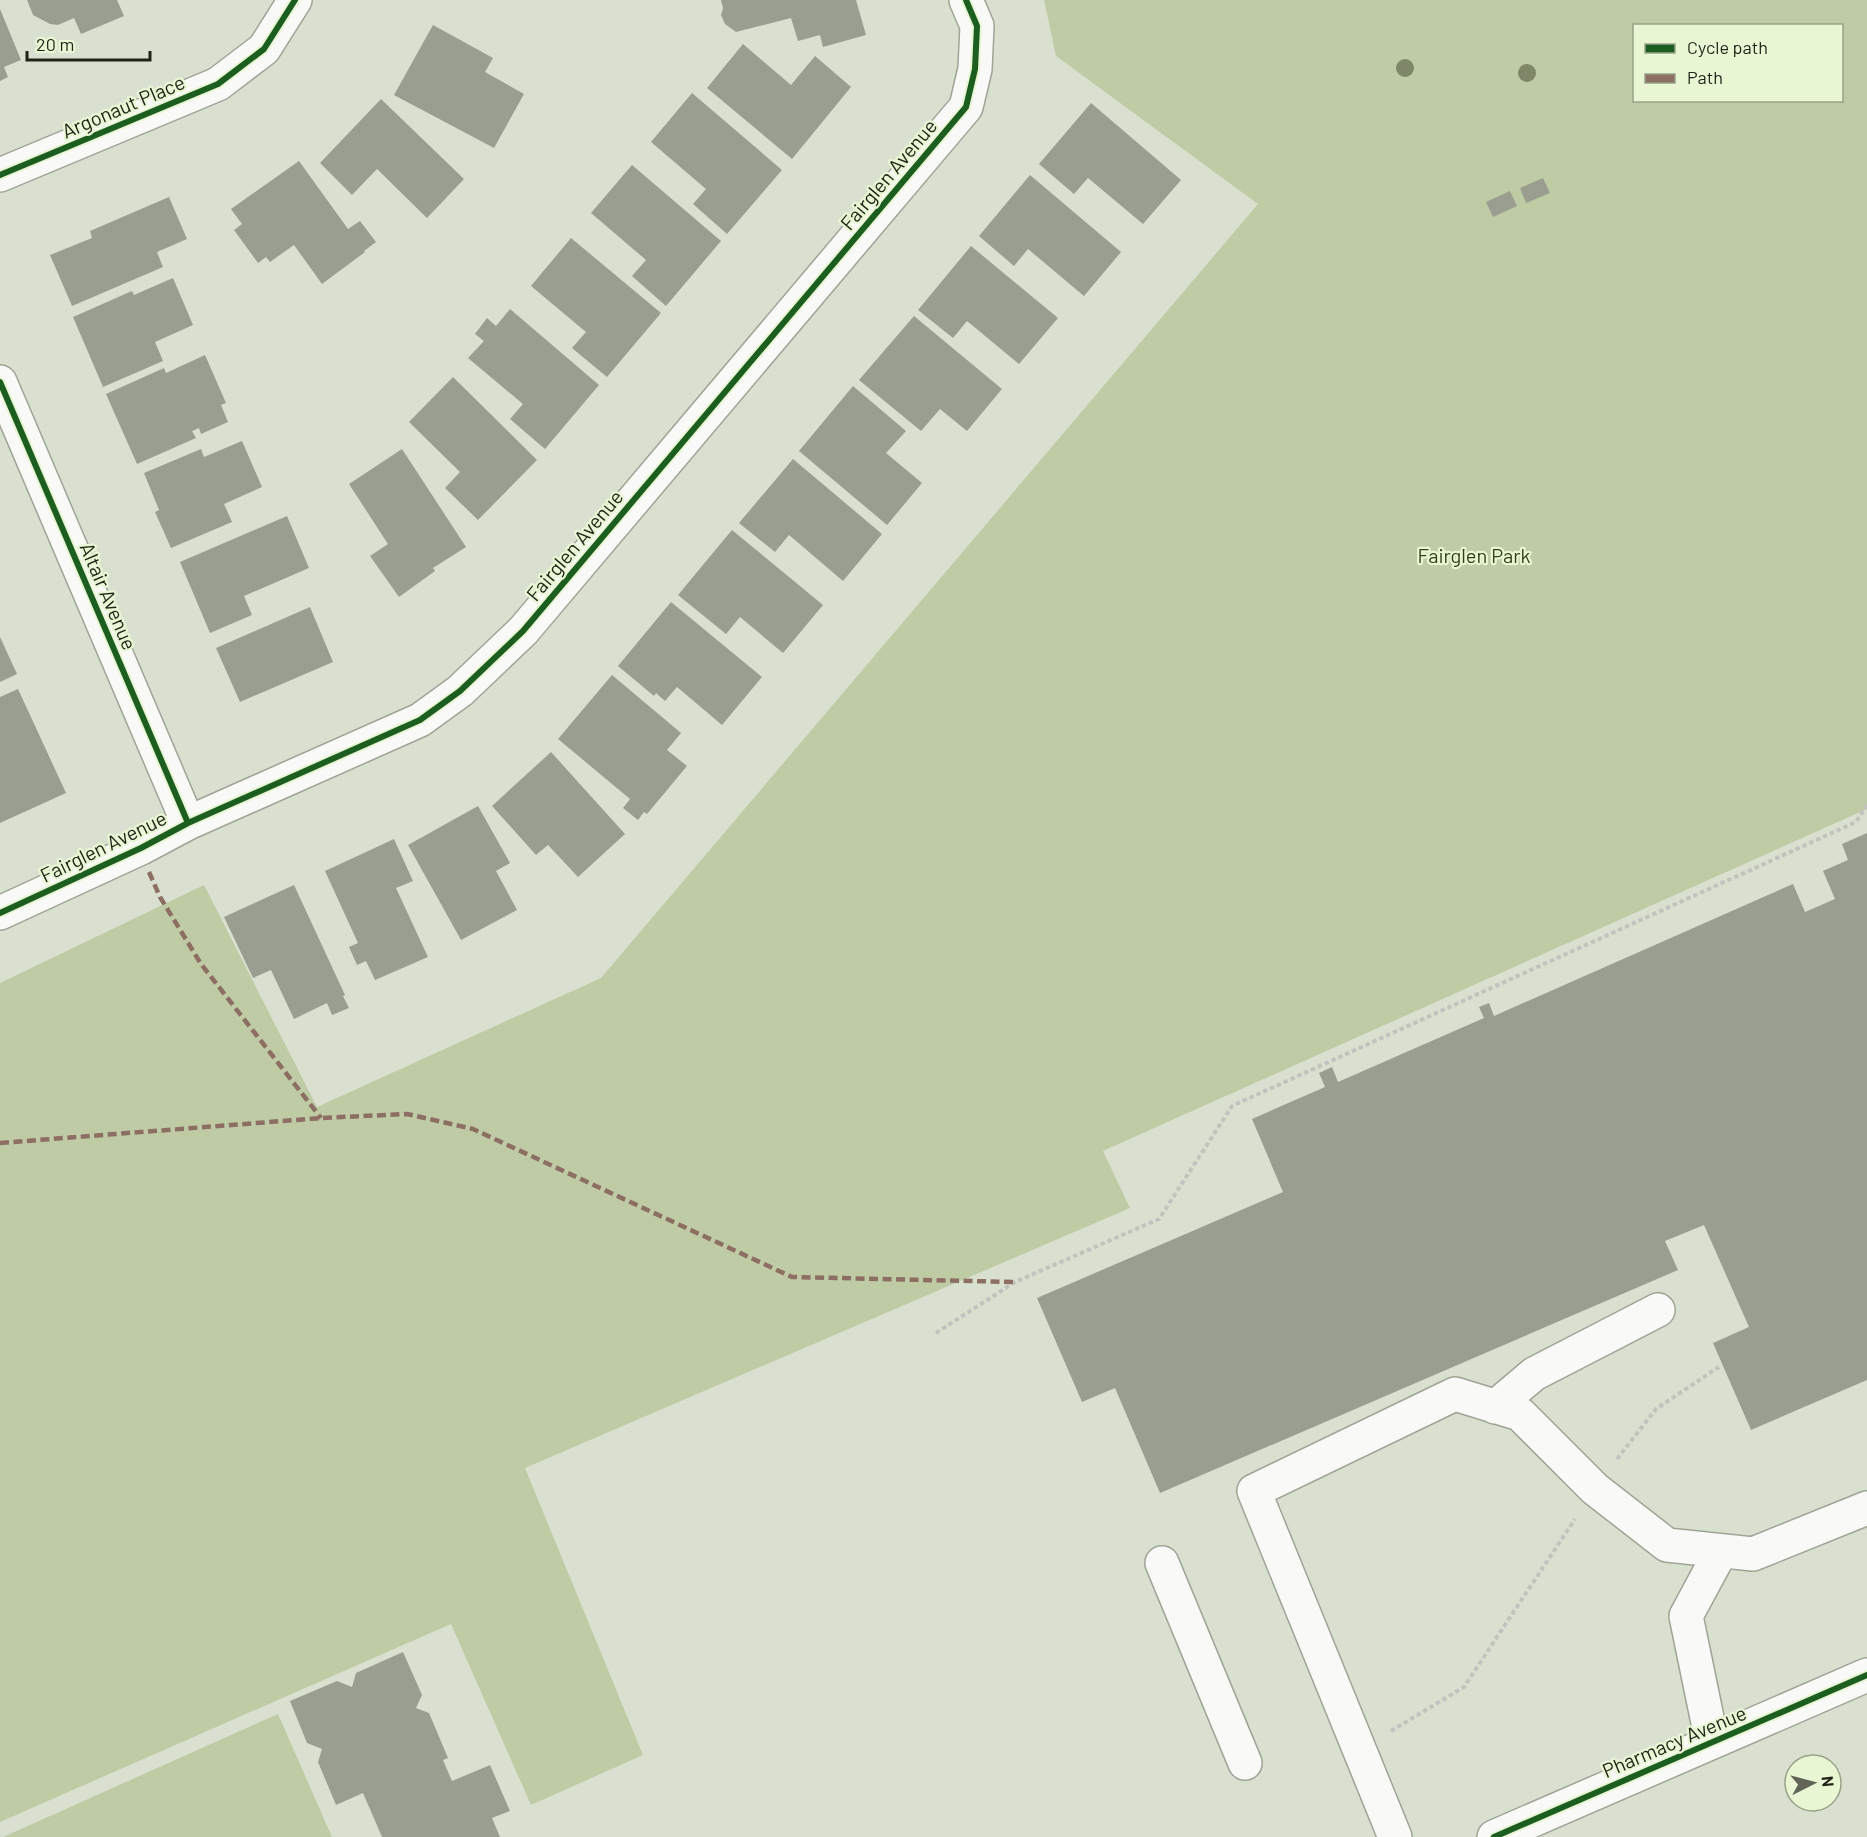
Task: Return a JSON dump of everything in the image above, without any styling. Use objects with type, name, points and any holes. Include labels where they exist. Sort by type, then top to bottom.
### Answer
[{"type":"street","name":"Argonaut Place","points":[[0,176],[218,84],[264,49],[295,0]]},
{"type":"street","name":"Fairglen Avenue","points":[[0,913],[141,848],[188,823],[420,720],[460,692],[523,631],[966,107],[975,69],[977,26],[966,0]]},
{"type":"street","name":"Altair Avenue","points":[[0,382],[188,823]]},
{"type":"street","points":[[1495,1407],[1534,1374],[1658,1310]]},
{"type":"street","points":[[1395,1837],[1254,1491],[1455,1394],[1520,1414],[1595,1488],[1667,1545],[1753,1554],[1867,1508]]},
{"type":"street","points":[[1712,1742],[1686,1616],[1721,1551]]},
{"type":"street","points":[[1162,1563],[1245,1763]]},
{"type":"street","name":"Pharmacy Avenue","points":[[1494,1837],[1867,1675]]},
{"type":"path","points":[[936,1333],[1015,1282],[1159,1219],[1232,1106],[1856,822],[1867,805]]},
{"type":"path","points":[[1359,1750],[1464,1687],[1595,1488],[1656,1409],[1719,1367]]},
{"type":"green space","name":"Fairglen Park","points":[[1044,0],[1867,0],[1867,809],[1103,1151],[1130,1208],[525,1468],[643,1755],[531,1805],[451,1624],[0,1822],[0,983],[204,885],[317,1107],[601,978],[1258,204],[1056,56]]},
{"type":"green space","points":[[278,1714],[332,1837],[3,1837]]},
{"type":"building","points":[[27,0],[117,0],[124,16],[81,34],[74,18],[58,25],[50,24],[33,15]]},
{"type":"building","points":[[721,0],[856,0],[866,35],[823,47],[820,35],[798,41],[791,18],[736,32],[725,24],[721,15],[723,8]]},
{"type":"building","points":[[0,9],[21,60],[4,67],[8,77],[0,81]]},
{"type":"building","points":[[433,25],[493,58],[485,72],[524,94],[494,148],[394,95]]},
{"type":"building","points":[[743,44],[791,85],[815,56],[851,87],[792,159],[707,88]]},
{"type":"building","points":[[692,93],[782,170],[727,234],[693,204],[706,189],[651,142]]},
{"type":"building","points":[[381,99],[464,179],[427,218],[377,169],[352,195],[320,163]]},
{"type":"building","points":[[1091,103],[1181,180],[1143,224],[1088,178],[1074,194],[1039,164]]},
{"type":"building","points":[[299,161],[348,229],[360,221],[376,242],[322,284],[294,245],[270,262],[266,257],[258,263],[234,230],[242,224],[231,209]]},
{"type":"building","points":[[632,165],[721,241],[666,306],[632,276],[646,260],[591,213]]},
{"type":"building","points":[[1030,175],[1121,252],[1084,296],[1028,249],[1014,266],[979,236]]},
{"type":"building","points":[[1543,178],[1550,193],[1526,203],[1520,188]]},
{"type":"building","points":[[1510,191],[1517,206],[1493,217],[1486,202]]},
{"type":"building","points":[[169,197],[187,239],[157,252],[163,267],[72,306],[50,255],[92,238],[90,231]]},
{"type":"building","points":[[571,238],[661,313],[607,377],[572,348],[586,332],[531,286]]},
{"type":"building","points":[[971,246],[1058,318],[1019,364],[967,321],[953,338],[918,310]]},
{"type":"building","points":[[173,278],[193,325],[155,342],[163,361],[103,387],[73,317],[132,291],[134,295]]},
{"type":"building","points":[[510,309],[599,385],[545,449],[510,419],[523,404],[468,358],[484,341],[475,334],[487,318],[496,326]]},
{"type":"building","points":[[914,316],[1002,389],[967,431],[940,409],[921,431],[859,380]]},
{"type":"building","points":[[205,355],[226,403],[221,405],[228,422],[201,434],[199,428],[192,431],[196,438],[137,464],[106,394],[164,368],[166,373]]},
{"type":"building","points":[[453,377],[537,460],[478,520],[445,488],[460,472],[409,422]]},
{"type":"building","points":[[853,386],[906,431],[886,453],[922,483],[887,525],[799,451]]},
{"type":"building","points":[[242,441],[262,487],[224,504],[232,522],[171,548],[155,512],[159,510],[144,473],[201,449],[204,457]]},
{"type":"building","points":[[402,449],[466,547],[433,568],[435,571],[399,597],[370,556],[388,544],[349,484]]},
{"type":"building","points":[[793,459],[882,534],[843,581],[789,535],[775,552],[739,523]]},
{"type":"building","points":[[287,516],[309,568],[244,596],[252,615],[210,633],[180,562]]},
{"type":"building","points":[[732,530],[823,605],[783,653],[740,617],[726,634],[678,595]]},
{"type":"building","points":[[671,602],[762,677],[722,725],[677,687],[665,701],[656,693],[654,696],[618,666]]},
{"type":"building","points":[[310,607],[333,662],[240,702],[216,648]]},
{"type":"building","points":[[0,637],[17,674],[0,682]]},
{"type":"building","points":[[612,675],[681,733],[667,750],[687,766],[647,814],[644,812],[638,820],[623,808],[630,799],[558,739]]},
{"type":"building","points":[[18,689],[66,793],[0,823],[0,697]]},
{"type":"building","points":[[551,752],[625,834],[578,877],[548,845],[536,855],[492,806]]},
{"type":"building","points":[[478,806],[510,863],[496,871],[517,910],[461,940],[408,845]]},
{"type":"building","points":[[1867,833],[1867,1380],[1751,1430],[1713,1343],[1749,1327],[1704,1225],[1665,1241],[1678,1270],[1160,1493],[1115,1388],[1082,1402],[1037,1298],[1283,1192],[1252,1119],[1325,1087],[1319,1073],[1332,1067],[1338,1082],[1484,1018],[1479,1007],[1489,1003],[1494,1016],[1793,884],[1805,912],[1835,899],[1823,871],[1848,860],[1842,844]]},
{"type":"building","points":[[394,839],[413,881],[396,888],[428,957],[375,980],[366,961],[357,965],[349,947],[358,943],[325,871]]},
{"type":"building","points":[[294,885],[349,1008],[332,1015],[327,1003],[294,1019],[271,970],[253,978],[224,917]]},
{"type":"building","points":[[403,1652],[422,1695],[416,1708],[429,1713],[448,1758],[443,1760],[452,1781],[490,1765],[510,1811],[492,1818],[500,1837],[382,1837],[363,1793],[336,1805],[318,1762],[322,1749],[307,1743],[290,1701],[337,1681],[352,1687],[356,1673]]},
{"type":"marked path","points":[[149,872],[160,897],[201,964],[321,1118]]},
{"type":"marked path","points":[[0,1143],[321,1118],[407,1114],[473,1129],[792,1277],[1015,1282]]},
{"type":"cycle path","points":[[0,175],[218,84],[264,49],[295,0]]},
{"type":"cycle path","points":[[0,913],[141,848],[188,823],[420,720],[460,691],[523,631],[966,107],[975,69],[977,26],[966,0]]},
{"type":"cycle path","points":[[0,382],[188,823]]},
{"type":"cycle path","points":[[1494,1837],[1867,1675]]}]
